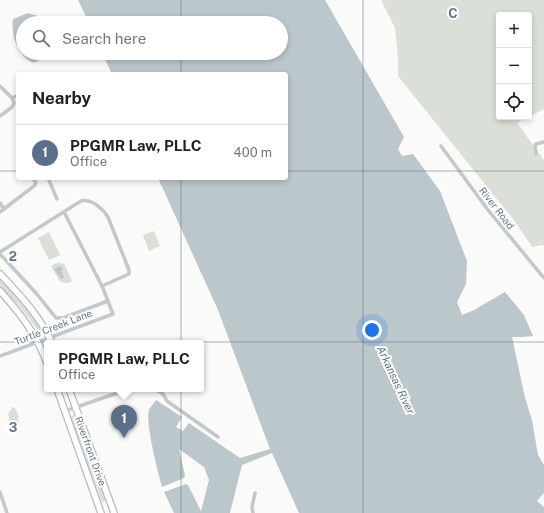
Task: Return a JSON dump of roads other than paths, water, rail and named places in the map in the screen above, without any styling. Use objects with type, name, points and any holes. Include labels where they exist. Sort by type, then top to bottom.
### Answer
[{"type":"street","points":[[0,86],[16,104],[0,116]]},
{"type":"street","points":[[12,98],[16,96]]},
{"type":"street","points":[[536,154],[536,144],[544,142]]},
{"type":"street","name":"River Road","points":[[441,146],[488,210],[544,278]]},
{"type":"street","points":[[0,212],[34,186],[36,183],[34,180]]},
{"type":"street","points":[[49,180],[57,199]]},
{"type":"street","points":[[64,212],[102,286],[108,301],[63,318],[56,318],[0,253],[64,212],[86,200],[105,211],[129,270],[129,274],[102,286]]},
{"type":"street","points":[[0,204],[4,209]]},
{"type":"street","points":[[0,274],[34,311],[50,340]]},
{"type":"street","points":[[0,291],[19,312],[38,341],[44,356]]},
{"type":"street","name":"Turtle Creek Lane","points":[[0,356],[113,314],[108,301]]},
{"type":"street","name":"Riverfront Drive","points":[[58,392],[101,513]]},
{"type":"street","name":"Riverfront Drive","points":[[70,392],[114,513]]},
{"type":"street","points":[[65,412],[120,392]]},
{"type":"street","points":[[160,392],[163,394],[167,401],[218,438]]},
{"type":"street","points":[[0,492],[7,513]]},
{"type":"street","points":[[253,513],[255,493]]},
{"type":"water","name":"Arkansas River","points":[[78,0],[325,0],[404,137],[398,149],[402,156],[413,154],[440,191],[467,261],[466,284],[457,302],[462,315],[474,310],[505,292],[524,315],[533,336],[512,337],[525,398],[532,420],[538,455],[544,465],[544,493],[537,501],[544,507],[544,513],[299,513],[272,453],[242,465],[230,513],[174,513],[164,492],[186,484],[188,485],[201,511],[209,480],[204,467],[179,449],[185,475],[184,478],[162,487],[152,448],[148,416],[149,410],[156,400],[182,417],[176,427],[183,431],[189,423],[240,458],[270,449],[218,310],[159,180],[288,180],[288,72],[111,72],[105,60],[288,60],[288,16],[86,16]]},
{"type":"water","points":[[28,13],[38,16],[20,16]]},
{"type":"water","points":[[16,18],[16,43],[12,25],[13,19]]},
{"type":"water","points":[[29,60],[40,60],[34,63]]},
{"type":"water","points":[[61,266],[63,269],[61,270],[64,278],[61,279],[54,269]]},
{"type":"place","name":"PPGMR Law, PLLC","points":[[124,438]]}]
